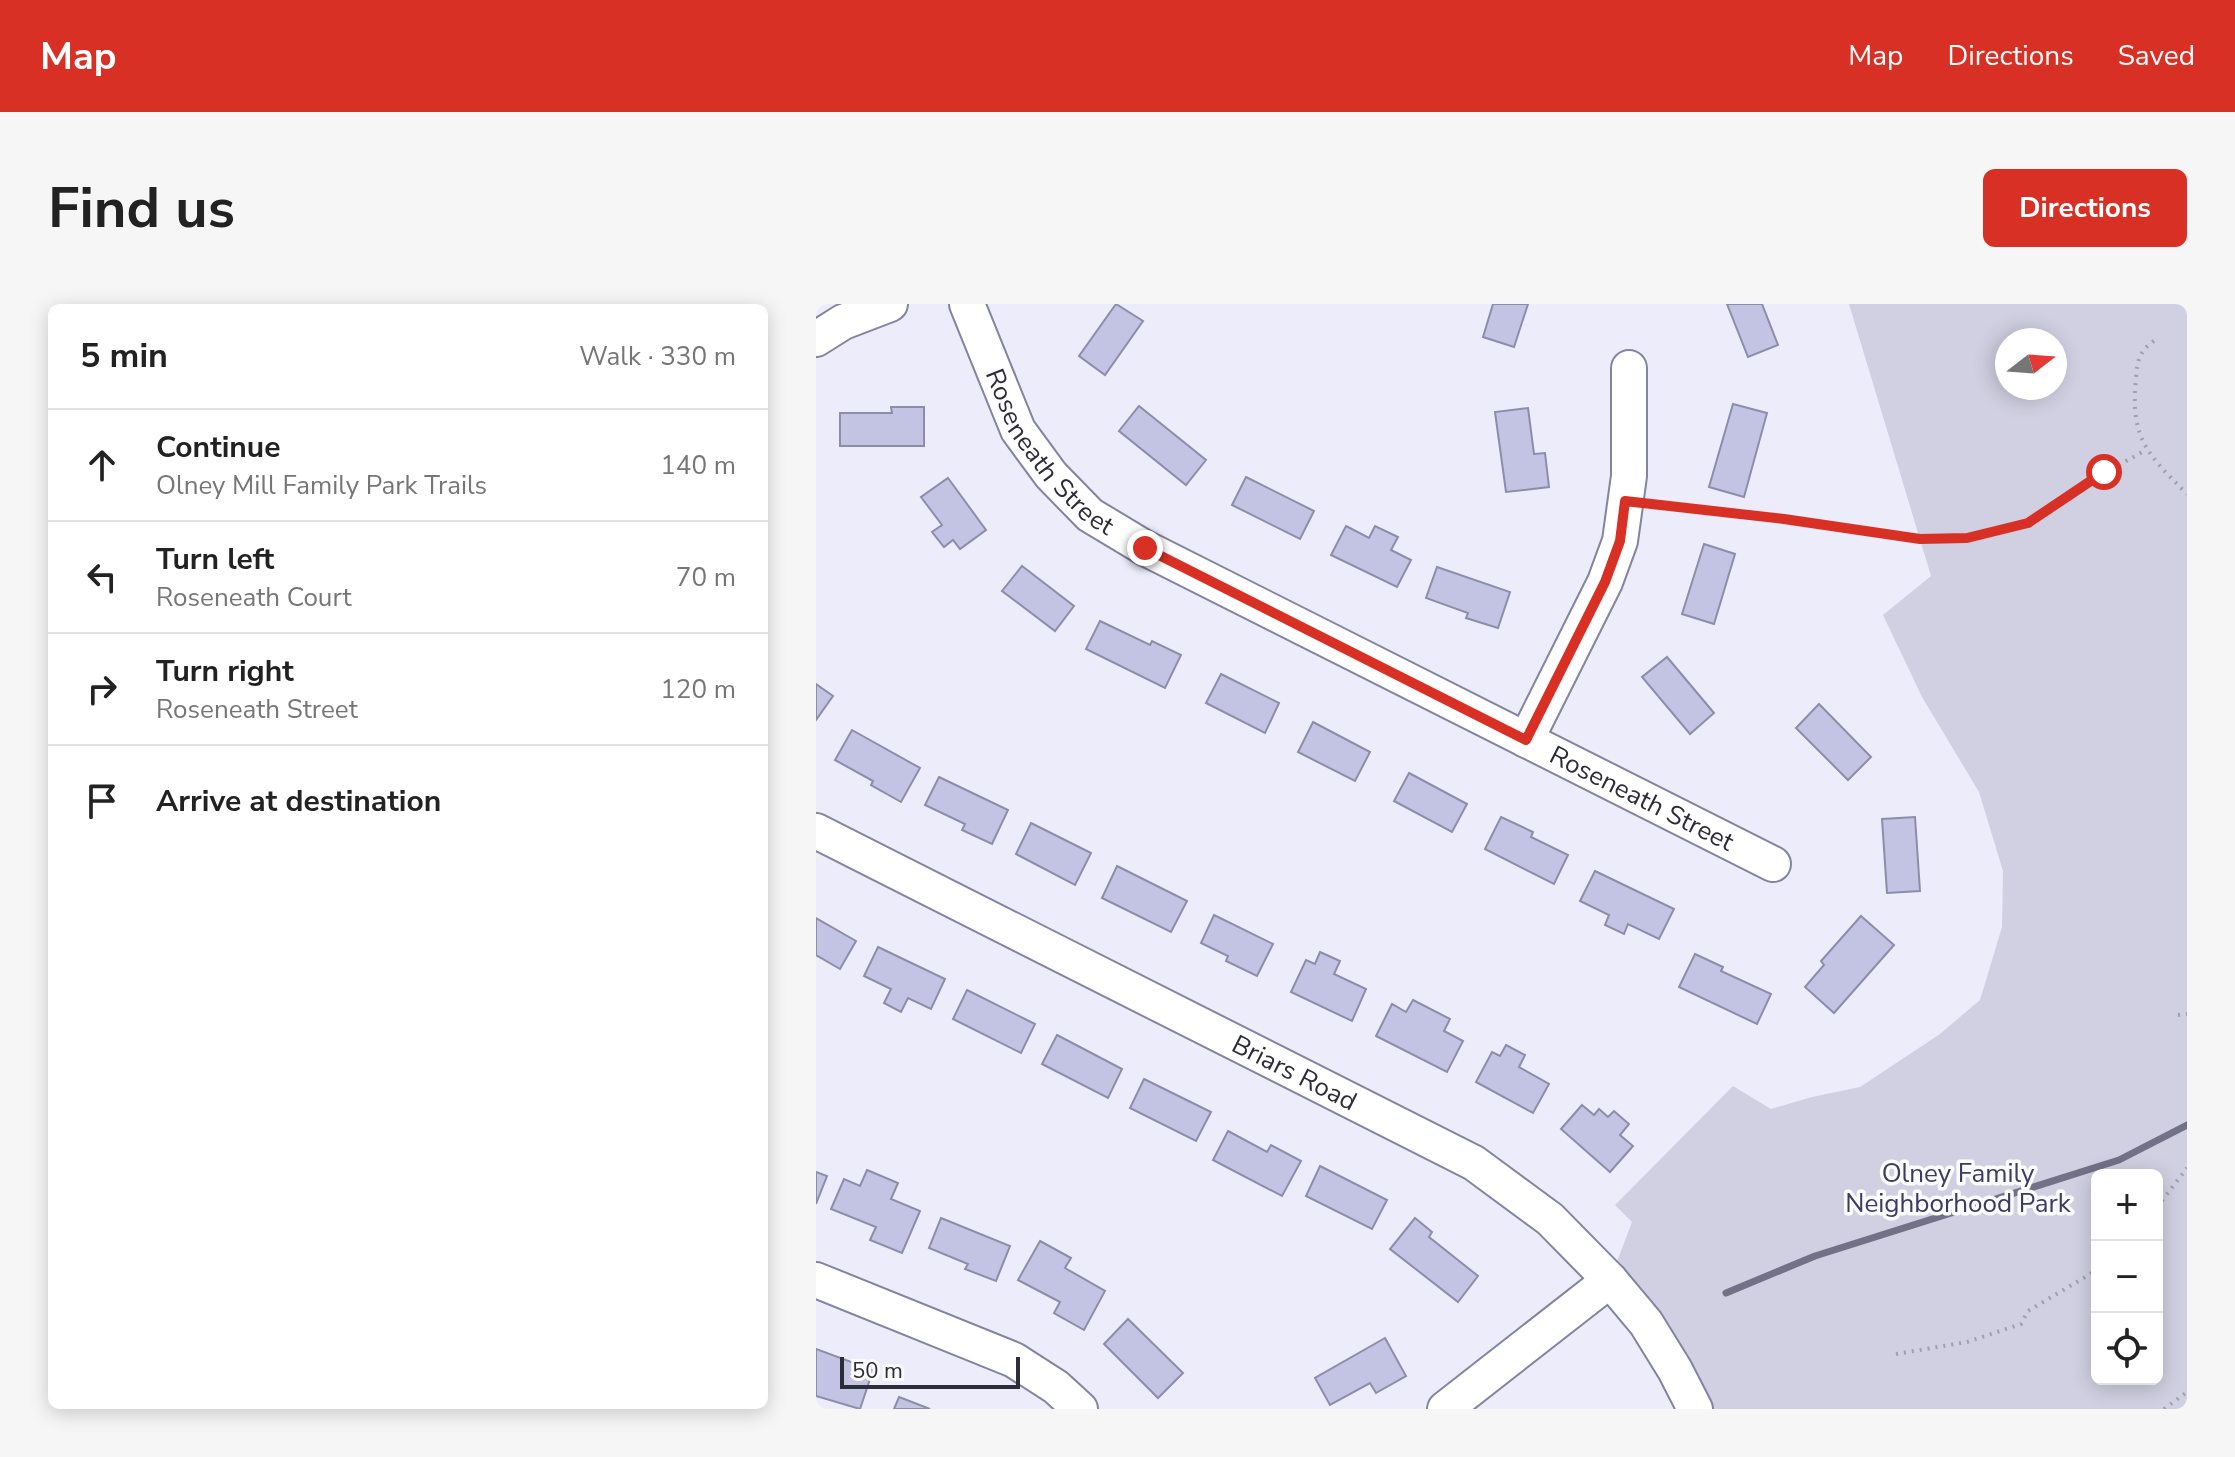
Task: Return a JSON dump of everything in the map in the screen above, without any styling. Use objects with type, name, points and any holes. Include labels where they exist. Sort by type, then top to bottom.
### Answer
[{"type":"street","points":[[816,339],[843,322],[890,304]]},
{"type":"street","name":"Roseneath Street","points":[[967,304],[1018,430],[1051,475],[1090,515],[1145,548],[1773,864]]},
{"type":"street","points":[[1526,740],[1605,582],[1620,541],[1629,476],[1629,368]]},
{"type":"street","name":"Briars Road","points":[[816,831],[1474,1163],[1550,1219],[1610,1280],[1646,1323],[1695,1409]]},
{"type":"street","points":[[816,1280],[1014,1360],[1056,1387],[1080,1409]]},
{"type":"street","points":[[1445,1409],[1610,1280]]},
{"type":"path","points":[[2154,341],[2143,348],[2137,367],[2133,405],[2136,427],[2146,450],[2187,494]]},
{"type":"path","points":[[1625,501],[1784,519],[1920,539],[1967,538],[2028,523],[2081,486],[2146,450]]},
{"type":"path","points":[[2178,1015],[2187,1014]]},
{"type":"path","points":[[2163,1199],[2187,1168]]},
{"type":"path","points":[[1896,1354],[1967,1342],[2021,1324],[2028,1311],[2091,1274]]},
{"type":"path","points":[[2164,1409],[2187,1392]]},
{"type":"green space","name":"Olney Family Neighborhood Park","points":[[1849,304],[2187,304],[2187,1409],[1695,1409],[1610,1280],[1632,1222],[1615,1205],[1733,1086],[1771,1109],[1860,1087],[1940,1034],[1980,1000],[2002,927],[2003,871],[1979,792],[1922,697],[1883,615],[1931,576]]},
{"type":"building","points":[[1116,304],[1143,321],[1105,375],[1079,356]]},
{"type":"building","points":[[1493,304],[1528,304],[1514,347],[1483,337]]},
{"type":"building","points":[[1727,304],[1762,304],[1778,345],[1748,357]]},
{"type":"building","points":[[1733,404],[1767,413],[1744,497],[1709,487]]},
{"type":"building","points":[[1139,406],[1206,460],[1186,485],[1119,431]]},
{"type":"building","points":[[891,407],[924,407],[924,446],[840,446],[840,413],[892,413]]},
{"type":"building","points":[[1528,408],[1534,454],[1545,453],[1549,487],[1506,492],[1495,412]]},
{"type":"building","points":[[1246,477],[1314,511],[1300,539],[1232,505]]},
{"type":"building","points":[[948,478],[986,530],[960,549],[953,540],[944,547],[932,532],[942,525],[921,497]]},
{"type":"building","points":[[1346,526],[1369,538],[1375,526],[1398,537],[1391,550],[1411,560],[1397,587],[1331,555]]},
{"type":"building","points":[[1704,544],[1735,554],[1714,624],[1682,614]]},
{"type":"building","points":[[1022,566],[1074,606],[1055,631],[1002,591]]},
{"type":"building","points":[[1437,567],[1510,592],[1498,628],[1466,618],[1468,613],[1426,598]]},
{"type":"building","points":[[1100,621],[1150,645],[1152,641],[1181,655],[1165,688],[1086,649]]},
{"type":"building","points":[[1667,657],[1714,713],[1690,734],[1642,677]]},
{"type":"building","points":[[1221,674],[1279,703],[1265,733],[1206,703]]},
{"type":"building","points":[[816,684],[833,696],[816,720]]},
{"type":"building","points":[[1819,704],[1871,757],[1848,780],[1796,728]]},
{"type":"building","points":[[1313,722],[1370,752],[1355,781],[1298,752]]},
{"type":"building","points":[[852,730],[920,768],[901,802],[871,785],[873,781],[835,760]]},
{"type":"building","points":[[1409,773],[1467,804],[1452,832],[1394,801]]},
{"type":"building","points":[[939,777],[1008,810],[992,844],[962,830],[965,824],[925,805]]},
{"type":"building","points":[[1501,817],[1533,832],[1531,837],[1568,855],[1554,884],[1485,849]]},
{"type":"building","points":[[1915,817],[1920,891],[1887,893],[1882,819]]},
{"type":"building","points":[[1031,823],[1091,853],[1075,885],[1016,854]]},
{"type":"building","points":[[1117,866],[1187,901],[1171,932],[1102,898]]},
{"type":"building","points":[[1595,871],[1674,909],[1659,939],[1628,924],[1624,934],[1605,925],[1609,915],[1580,901]]},
{"type":"building","points":[[1214,915],[1273,944],[1257,976],[1226,961],[1228,956],[1201,943]]},
{"type":"building","points":[[1861,916],[1894,945],[1834,1013],[1805,987],[1824,965],[1821,961]]},
{"type":"building","points":[[816,918],[856,941],[840,969],[816,955]]},
{"type":"building","points":[[878,947],[945,979],[931,1009],[908,998],[901,1012],[884,1003],[891,989],[864,976]]},
{"type":"building","points":[[1320,952],[1340,961],[1334,974],[1366,989],[1352,1021],[1291,992],[1306,960],[1315,964]]},
{"type":"building","points":[[1695,954],[1723,967],[1721,971],[1771,994],[1757,1024],[1679,987]]},
{"type":"building","points":[[967,990],[1035,1024],[1021,1053],[953,1019]]},
{"type":"building","points":[[1413,1000],[1450,1019],[1444,1031],[1463,1041],[1447,1072],[1376,1036],[1392,1004],[1406,1012]]},
{"type":"building","points":[[1057,1035],[1122,1069],[1108,1098],[1042,1064]]},
{"type":"building","points":[[1506,1045],[1525,1055],[1519,1067],[1549,1084],[1533,1113],[1476,1082],[1492,1052],[1500,1056]]},
{"type":"building","points":[[1144,1079],[1211,1112],[1196,1141],[1130,1108]]},
{"type":"building","points":[[1582,1105],[1594,1115],[1599,1109],[1608,1117],[1614,1111],[1629,1124],[1620,1135],[1633,1146],[1610,1172],[1561,1129]]},
{"type":"building","points":[[1228,1131],[1267,1152],[1271,1145],[1301,1161],[1282,1196],[1213,1160]]},
{"type":"building","points":[[1320,1166],[1387,1200],[1372,1229],[1306,1196]]},
{"type":"building","points":[[867,1170],[898,1183],[891,1199],[920,1211],[902,1253],[870,1240],[876,1227],[831,1209],[844,1179],[860,1186]]},
{"type":"building","points":[[816,1172],[827,1176],[816,1204]]},
{"type":"building","points":[[941,1218],[1010,1246],[996,1281],[965,1269],[968,1264],[929,1248]]},
{"type":"building","points":[[1415,1218],[1432,1232],[1429,1237],[1478,1276],[1458,1302],[1390,1249]]},
{"type":"building","points":[[1040,1241],[1071,1258],[1065,1268],[1105,1291],[1084,1330],[1054,1313],[1060,1302],[1018,1280]]},
{"type":"building","points":[[1128,1319],[1183,1373],[1158,1398],[1104,1344]]},
{"type":"building","points":[[1385,1338],[1406,1376],[1376,1393],[1370,1383],[1330,1405],[1315,1378]]},
{"type":"building","points":[[816,1349],[873,1370],[860,1409],[816,1396]]},
{"type":"building","points":[[899,1397],[930,1409],[894,1409]]},
{"type":"waterway","points":[[1726,1293],[1815,1256],[2119,1160],[2187,1125]]},
{"type":"route","points":[[1145,548],[1526,740],[1605,582],[1620,541],[1625,501],[1784,519],[1920,539],[1967,538],[2028,523],[2104,472]]}]
